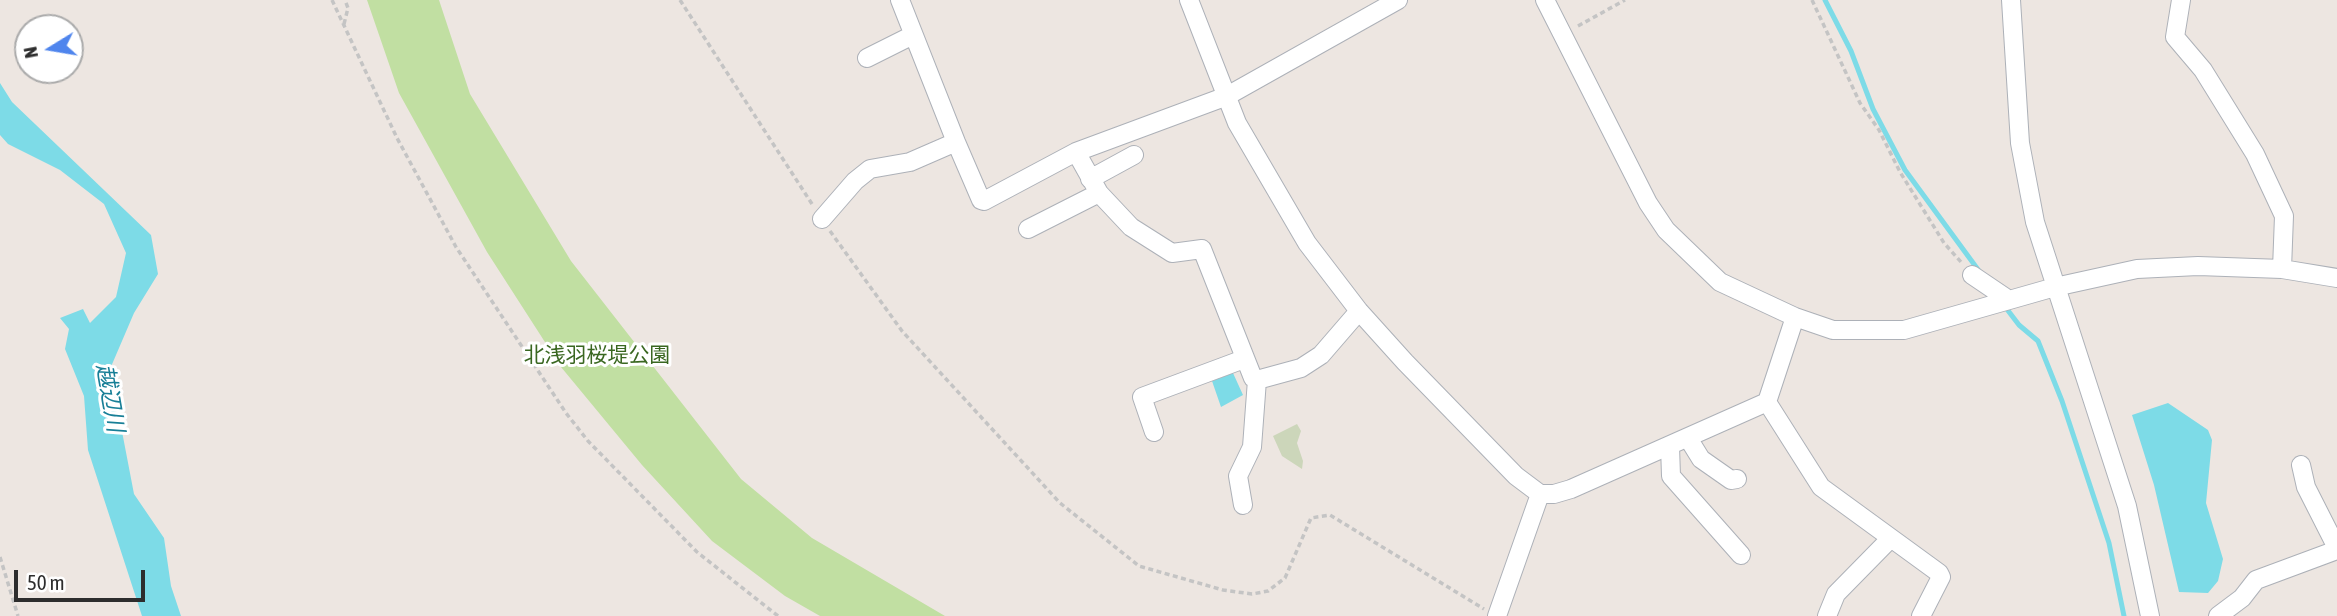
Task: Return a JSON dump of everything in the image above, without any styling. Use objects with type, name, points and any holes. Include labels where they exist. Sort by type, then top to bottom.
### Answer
[{"type":"street","points":[[900,0],[981,201],[1076,152],[1227,96],[1398,0]]},
{"type":"street","points":[[1189,0],[1237,123],[1295,224],[1359,311],[1516,476],[1540,494],[1554,495],[1570,489],[1767,402],[1795,317]]},
{"type":"street","points":[[1545,0],[1648,203],[1666,230],[1720,282],[1795,317],[1833,330],[1904,330],[2055,287],[2137,269],[2198,266],[2282,269],[2337,278]]},
{"type":"street","points":[[2011,0],[2020,143],[2035,222],[2104,428],[2127,506],[2150,616]]},
{"type":"street","points":[[2181,0],[2175,37],[2203,69],[2255,154],[2284,216],[2282,269]]},
{"type":"street","points":[[867,58],[913,36]]},
{"type":"street","points":[[822,219],[855,181],[870,169],[911,162],[956,142]]},
{"type":"street","points":[[1076,152],[1094,186],[1131,228],[1172,253],[1202,249],[1244,359],[1253,378],[1257,380]]},
{"type":"street","points":[[1028,229],[1094,186],[1134,155]]},
{"type":"street","points":[[1972,275],[2010,300]]},
{"type":"street","points":[[1257,380],[1301,368],[1310,362],[1359,311]]},
{"type":"street","points":[[1154,432],[1142,397],[1244,359]]},
{"type":"street","points":[[1242,505],[1238,476],[1252,447],[1257,380]]},
{"type":"street","points":[[1767,402],[1821,487],[1941,577],[1921,616]]},
{"type":"street","points":[[1688,438],[1701,458],[1731,480],[1737,479]]},
{"type":"street","points":[[1670,446],[1671,476],[1741,555]]},
{"type":"street","points":[[2218,616],[2242,598],[2256,580],[2337,549],[2306,487],[2301,465]]},
{"type":"street","points":[[1491,613],[1540,494]]},
{"type":"street","points":[[1827,616],[1836,594],[1891,538]]},
{"type":"path","points":[[332,0],[397,138],[456,247],[566,413],[587,441],[697,552],[778,616]]},
{"type":"path","points":[[344,26],[348,8],[345,0]]},
{"type":"path","points":[[680,0],[822,219],[902,331],[1060,503],[1139,566],[1223,590],[1252,594],[1268,590],[1285,578],[1311,518],[1330,515],[1491,613]]},
{"type":"path","points":[[1562,35],[1625,0]]},
{"type":"path","points":[[1812,0],[1860,103],[1879,130],[1900,172],[1944,243],[1972,275]]},
{"type":"path","points":[[0,557],[18,616]]},
{"type":"green space","name":"北浅羽桜堤公園","points":[[367,0],[439,0],[470,94],[571,261],[741,479],[812,538],[945,616],[820,616],[785,596],[712,541],[642,465],[561,367],[487,252],[399,93]]},
{"type":"green space","points":[[1297,424],[1301,431],[1297,443],[1303,461],[1302,469],[1282,456],[1273,436]]},
{"type":"water","name":"越辺川","points":[[0,83],[12,102],[151,235],[158,274],[134,313],[110,369],[134,494],[164,538],[171,586],[181,616],[142,616],[88,450],[84,396],[65,349],[69,329],[60,318],[83,309],[90,323],[116,297],[126,253],[104,204],[60,170],[8,144],[0,135]]},
{"type":"water","points":[[1233,373],[1243,395],[1221,407],[1212,381]]},
{"type":"water","points":[[2168,403],[2208,430],[2212,440],[2206,503],[2223,559],[2218,581],[2208,593],[2179,592],[2154,485],[2132,415]]},
{"type":"waterway","points":[[1825,0],[1851,51],[1873,109],[1905,170],[1979,271]]},
{"type":"waterway","points":[[2003,304],[2019,325],[2038,341],[2062,401],[2109,543],[2124,616]]}]
